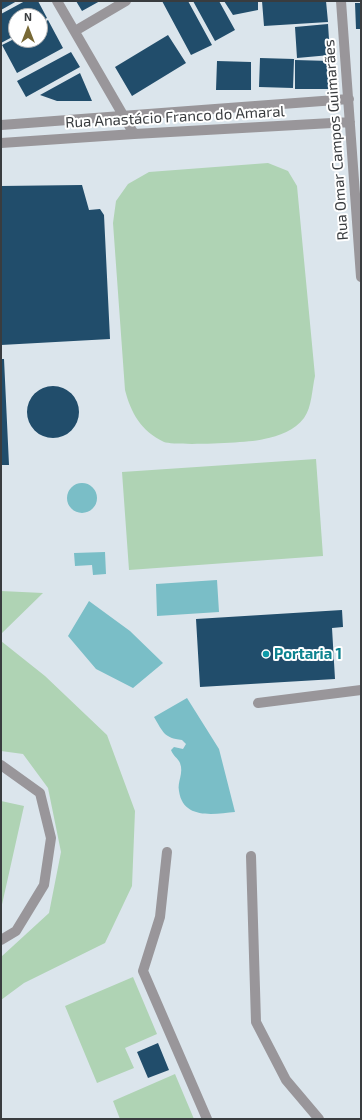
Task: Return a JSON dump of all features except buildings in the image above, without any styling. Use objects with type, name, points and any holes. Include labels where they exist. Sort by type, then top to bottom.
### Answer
[{"type":"street","points":[[57,1],[134,134]]},
{"type":"street","points":[[75,32],[126,1]]},
{"type":"street","name":"Rua Omar Campos Guimarães","points":[[341,1],[361,277]]},
{"type":"street","name":"Rua Anastácio Franco do Amaral","points":[[1,125],[349,99]]},
{"type":"street","name":"Rua Anastácio Franco do Amaral","points":[[1,144],[134,134],[350,122]]},
{"type":"street","points":[[258,703],[361,690]]},
{"type":"street","points":[[1,765],[40,793],[51,838],[44,885],[16,931],[1,940]]},
{"type":"street","points":[[167,852],[160,917],[143,971],[208,1119]]},
{"type":"street","points":[[250,856],[256,1022],[286,1080],[319,1119]]},
{"type":"green space","points":[[268,163],[288,171],[297,186],[315,376],[309,409],[304,418],[296,426],[286,432],[270,438],[244,442],[213,444],[182,444],[164,442],[156,438],[143,427],[130,406],[125,390],[113,223],[116,201],[128,184],[149,172]]},
{"type":"green space","points":[[316,459],[323,556],[129,570],[122,472]]},
{"type":"green space","points":[[1,591],[43,593],[1,634]]},
{"type":"green space","points":[[1,641],[45,676],[107,735],[135,811],[132,886],[105,943],[24,983],[1,1000],[1,957],[49,913],[61,852],[48,788],[23,754],[1,751]]},
{"type":"green space","points":[[1,801],[24,806],[1,909]]},
{"type":"green space","points":[[133,977],[157,1034],[125,1048],[134,1068],[97,1083],[65,1006]]},
{"type":"green space","points":[[175,1074],[194,1119],[120,1119],[113,1101]]},
{"type":"water","points":[[82,483],[92,488],[97,498],[92,508],[82,513],[72,508],[67,498],[72,488]]},
{"type":"water","points":[[105,552],[106,574],[93,575],[92,565],[75,566],[74,553]]},
{"type":"water","points":[[217,580],[219,612],[157,616],[156,584]]},
{"type":"water","points":[[89,601],[130,631],[163,663],[133,688],[96,669],[68,636]]},
{"type":"water","points":[[187,698],[219,749],[235,812],[218,814],[201,813],[186,807],[182,800],[179,791],[181,767],[179,761],[171,750],[174,747],[183,749],[186,744],[182,740],[168,736],[154,717]]},
{"type":"place","name":"Portaria 1","points":[[266,654]]}]
